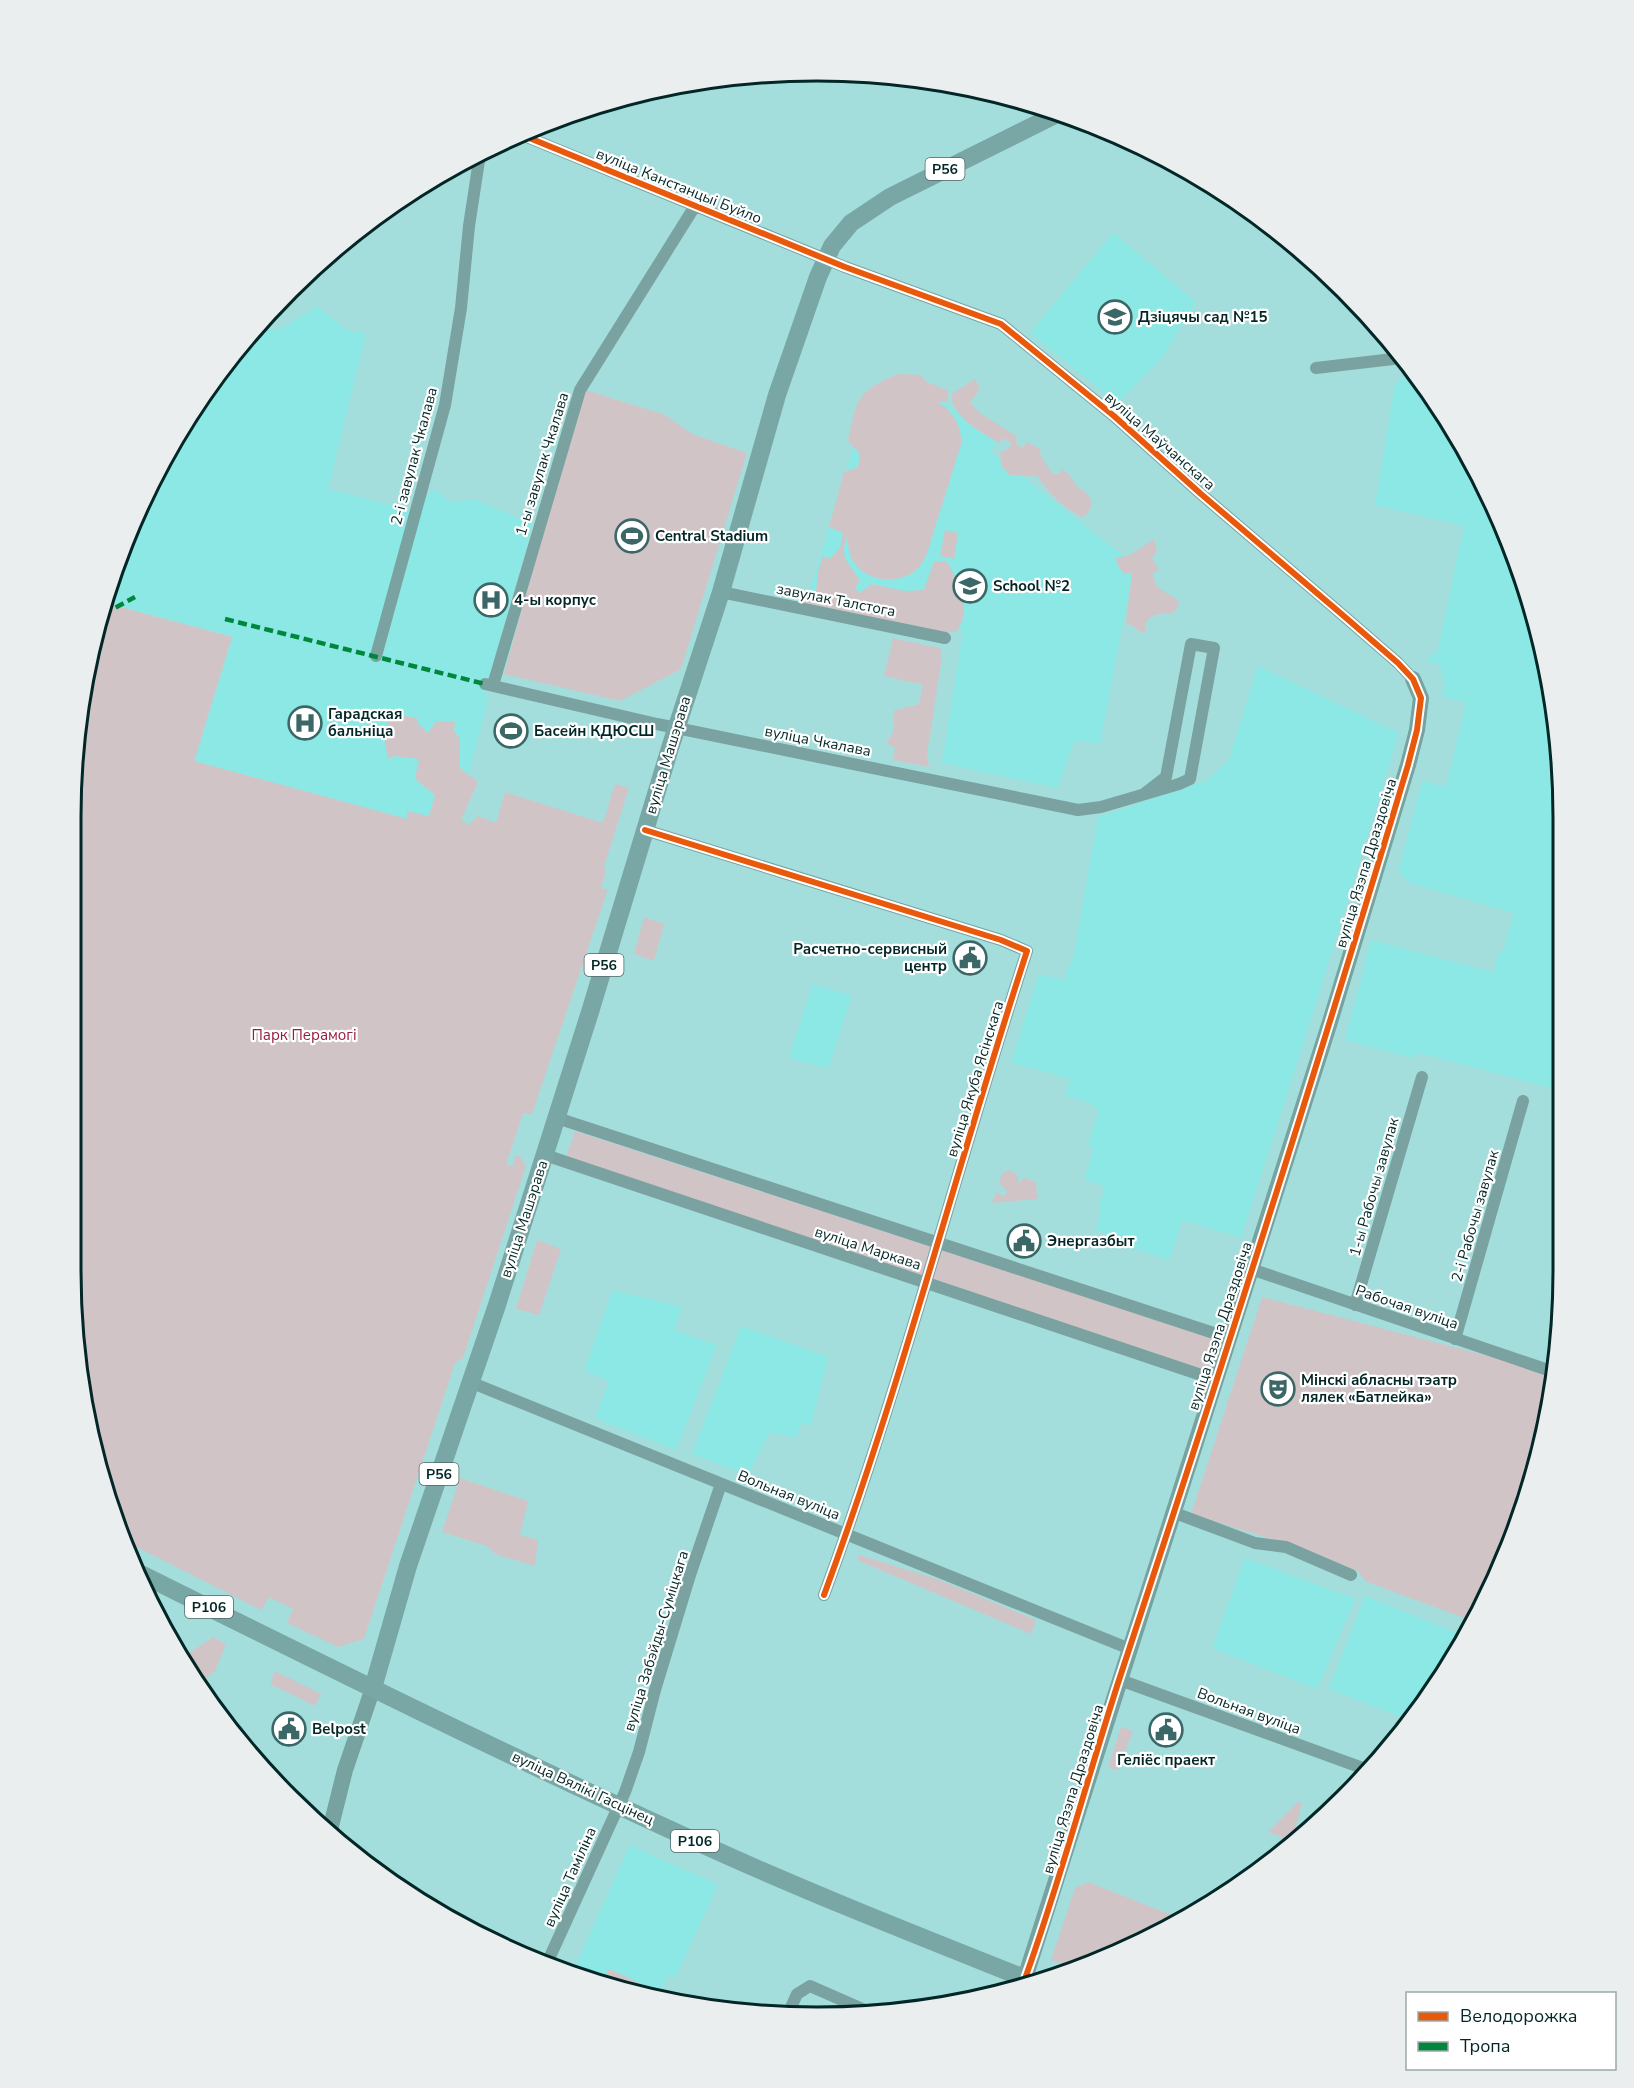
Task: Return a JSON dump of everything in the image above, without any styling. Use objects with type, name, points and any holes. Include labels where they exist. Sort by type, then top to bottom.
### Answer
[{"type":"main road","name":"вуліца Машэрава","points":[[373,1688],[408,1566],[557,1118],[676,728],[721,592],[777,395],[826,259],[839,235],[851,223],[890,197],[1048,118]]},
{"type":"main road","name":"вуліца Вялікі Гасцінец","points":[[148,1578],[619,1806],[706,1846],[1017,1979]]},
{"type":"street","name":"вуліца Канстанцыі Буйло","points":[[531,139],[826,259]]},
{"type":"street","name":"2-і завулак Чкалава","points":[[376,656],[445,405],[461,308],[469,226],[478,164]]},
{"type":"street","name":"1-ы завулак Чкалава","points":[[489,685],[580,390],[695,206]]},
{"type":"street","name":"вуліца Маўчанскага","points":[[826,259],[1001,324],[1114,416],[1201,494],[1346,616],[1413,679]]},
{"type":"street","points":[[1316,368],[1393,359]]},
{"type":"street","name":"завулак Талстога","points":[[721,592],[945,638]]},
{"type":"street","name":"вуліца Чкалава","points":[[489,685],[676,728],[1078,810],[1101,807],[1179,784],[1190,779],[1214,648],[1191,644],[1166,777],[1144,794]]},
{"type":"street","name":"вуліца Язэпа Драздовіча","points":[[1029,1975],[1120,1680],[1336,1001],[1415,739],[1421,698],[1413,679]]},
{"type":"street","name":"вуліца Якуба Ясінскага","points":[[645,830],[993,938],[1027,951],[926,1283],[824,1595]]},
{"type":"street","name":"1-ы Рабочы завулак","points":[[1355,1305],[1422,1077]]},
{"type":"street","name":"2-і Рабочы завулак","points":[[1455,1339],[1524,1101]]},
{"type":"street","name":"вуліца Маркава","points":[[557,1118],[1229,1338]]},
{"type":"street","name":"вуліца Маркава","points":[[545,1155],[1216,1380]]},
{"type":"street","name":"Рабочая вуліца","points":[[1251,1269],[1547,1370]]},
{"type":"street","name":"Вольная вуліца","points":[[470,1382],[1130,1649]]},
{"type":"street","name":"вуліца Забэйды-Суміцкага","points":[[619,1806],[639,1752],[690,1575],[722,1484]]},
{"type":"street","points":[[1174,1514],[1255,1543],[1286,1546],[1351,1575]]},
{"type":"street","name":"Вольная вуліца","points":[[1120,1680],[1360,1767]]},
{"type":"street","points":[[332,1824],[345,1770],[373,1688]]},
{"type":"street","name":"вуліца Таміліна","points":[[550,1957],[619,1806]]},
{"type":"street","points":[[792,2006],[797,1994],[810,1986],[854,2005]]},
{"type":"shaded area","name":"Дзіцячы сад №15","points":[[1113,233],[1196,302],[1164,355],[1117,403],[1030,333]]},
{"type":"shaded area","points":[[317,306],[346,330],[366,333],[328,489],[422,513],[427,494],[436,490],[450,502],[474,499],[533,524],[484,694],[489,696],[453,831],[195,761],[233,636],[113,604],[137,535],[180,449],[205,408],[233,369],[266,330],[279,330]]},
{"type":"shaded area","points":[[1405,375],[1429,408],[1477,491],[1514,580],[1539,673],[1547,721],[1553,817],[1553,1088],[1419,1053],[1413,1058],[1345,1040],[1371,940],[1493,972],[1499,952],[1503,952],[1514,913],[1410,883],[1399,871],[1422,781],[1446,787],[1466,702],[1442,697],[1445,683],[1439,664],[1428,661],[1430,653],[1437,654],[1464,526],[1375,505],[1395,384]]},
{"type":"shaded area","name":"School №2","points":[[931,393],[997,442],[990,451],[1134,564],[1100,744],[1079,740],[1072,745],[1058,788],[942,763],[963,632],[807,599],[866,408]]},
{"type":"shaded area","points":[[1258,666],[1399,733],[1241,1238],[1183,1220],[1169,1260],[1126,1246],[1127,1240],[1095,1230],[1105,1187],[1084,1180],[1094,1147],[1088,1145],[1099,1110],[1089,1103],[1065,1095],[1070,1079],[1011,1062],[1039,974],[1064,980],[1074,954],[1098,817],[1208,780],[1229,759]]},
{"type":"shaded area","points":[[813,984],[852,996],[828,1069],[789,1057]]},
{"type":"shaded area","points":[[613,1290],[682,1307],[674,1330],[717,1345],[676,1450],[595,1418],[609,1381],[584,1370]]},
{"type":"shaded area","points":[[741,1326],[828,1357],[811,1425],[802,1423],[796,1438],[769,1432],[748,1475],[692,1454]]},
{"type":"shaded area","points":[[1245,1558],[1355,1599],[1317,1689],[1212,1648]]},
{"type":"shaded area","points":[[1365,1596],[1457,1633],[1429,1680],[1402,1717],[1329,1689]]},
{"type":"shaded area","points":[[630,1845],[718,1885],[675,1978],[668,1975],[662,1990],[575,1966]]},
{"type":"green space","points":[[898,374],[921,375],[925,381],[949,391],[947,402],[937,401],[948,409],[954,418],[962,441],[927,553],[920,566],[904,577],[875,578],[859,568],[853,561],[847,537],[845,556],[860,581],[855,588],[859,593],[872,584],[904,591],[924,590],[934,561],[947,562],[960,587],[964,606],[961,624],[956,632],[942,632],[863,617],[850,612],[839,614],[799,604],[802,596],[816,591],[818,571],[823,556],[830,559],[840,548],[843,533],[829,527],[844,472],[858,467],[860,454],[848,441],[857,406],[866,392]]},
{"type":"green space","points":[[975,379],[980,388],[970,403],[980,413],[1017,437],[1016,443],[1023,448],[1027,442],[1040,449],[1041,457],[1053,474],[1060,474],[1062,469],[1069,475],[1078,488],[1088,494],[1092,504],[1087,514],[1082,517],[1062,504],[1037,476],[1010,475],[1001,466],[1000,452],[1008,449],[1012,444],[1003,438],[999,443],[976,429],[961,416],[953,402],[952,394]]},
{"type":"green space","name":"Central Stadium","points":[[583,389],[665,415],[692,434],[747,453],[681,669],[620,701],[504,674]]},
{"type":"green space","points":[[945,530],[958,533],[954,559],[940,556]]},
{"type":"green space","points":[[1154,539],[1157,550],[1152,559],[1159,570],[1152,574],[1157,587],[1179,601],[1173,613],[1158,614],[1150,618],[1145,626],[1145,633],[1126,624],[1132,573],[1124,574],[1116,558],[1130,555]]},
{"type":"green space","name":"Парк Перамогі","points":[[113,605],[232,637],[194,761],[407,819],[407,811],[429,816],[435,795],[415,779],[419,759],[394,756],[388,759],[384,737],[389,720],[406,716],[417,718],[417,723],[428,733],[436,721],[455,722],[454,731],[460,739],[460,768],[478,782],[461,820],[469,825],[478,816],[496,823],[505,792],[603,823],[615,784],[629,788],[604,866],[606,870],[601,889],[608,889],[532,1114],[523,1113],[507,1162],[507,1166],[513,1166],[515,1156],[520,1156],[526,1166],[463,1358],[455,1363],[364,1639],[338,1647],[287,1623],[293,1609],[269,1597],[261,1610],[134,1546],[106,1461],[87,1367],[81,1271],[81,817],[87,721],[95,673]]},
{"type":"green space","points":[[893,638],[940,648],[942,657],[927,754],[929,767],[893,760],[895,748],[886,743],[894,728],[893,711],[919,704],[923,685],[884,676]]},
{"type":"green space","points":[[644,917],[664,924],[654,961],[634,954]]},
{"type":"green space","points":[[575,1131],[1215,1339],[1215,1356],[1204,1371],[566,1157]]},
{"type":"green space","points":[[1009,1170],[1018,1175],[1018,1183],[1024,1178],[1036,1182],[1037,1199],[992,1203],[996,1192],[1004,1196],[1007,1193],[1005,1188],[999,1184],[1002,1173]]},
{"type":"green space","points":[[537,1240],[561,1249],[539,1315],[516,1309]]},
{"type":"green space","points":[[1262,1297],[1546,1371],[1539,1415],[1514,1508],[1497,1553],[1465,1618],[1365,1581],[1358,1571],[1343,1565],[1287,1544],[1191,1514]]},
{"type":"green space","points":[[460,1478],[528,1501],[520,1535],[538,1540],[535,1566],[495,1554],[487,1546],[442,1532]]},
{"type":"green space","points":[[859,1555],[937,1579],[1036,1620],[1031,1634],[857,1560]]},
{"type":"green space","points":[[213,1637],[226,1644],[215,1671],[205,1679],[189,1653]]},
{"type":"green space","points":[[275,1671],[321,1694],[315,1706],[270,1684]]},
{"type":"green space","points":[[1121,1727],[1133,1731],[1118,1770],[1108,1767]]},
{"type":"green space","points":[[1297,1802],[1302,1803],[1295,1830],[1280,1842],[1282,1837],[1268,1832]]},
{"type":"green space","points":[[1088,1882],[1172,1915],[1099,1951],[1063,1965],[1051,1960],[1075,1888]]},
{"type":"green space","points":[[609,1969],[638,1982],[637,1984],[606,1976]]},
{"type":"marked path","points":[[111,610],[135,597]]},
{"type":"marked path","points":[[225,619],[485,684]]},
{"type":"cycle path","points":[[531,139],[845,267],[1001,324],[1114,416],[1398,663],[1413,679],[1421,698],[1417,730],[1408,765],[1338,995],[1026,1976]]},
{"type":"cycle path","points":[[645,830],[1001,940],[1027,951],[879,1435],[824,1595]]},
{"type":"place","name":"Дзіцячы сад №15","points":[[1115,317]]},
{"type":"place","name":"Central Stadium","points":[[632,536]]},
{"type":"place","name":"School №2","points":[[970,586]]},
{"type":"place","name":"4-ы корпус","points":[[491,600]]},
{"type":"place","name":"Гарадская бальніца","points":[[305,723]]},
{"type":"place","name":"Басейн КДЮСШ","points":[[511,731]]},
{"type":"place","name":"Расчетно-сервисный центр","points":[[970,958]]},
{"type":"place","name":"Энергазбыт","points":[[1024,1241]]},
{"type":"place","name":"Мінскі абласны тэатр лялек «Батлейка»","points":[[1278,1389]]},
{"type":"place","name":"Belpost","points":[[289,1729]]},
{"type":"place","name":"Геліёс праект","points":[[1166,1730]]}]
